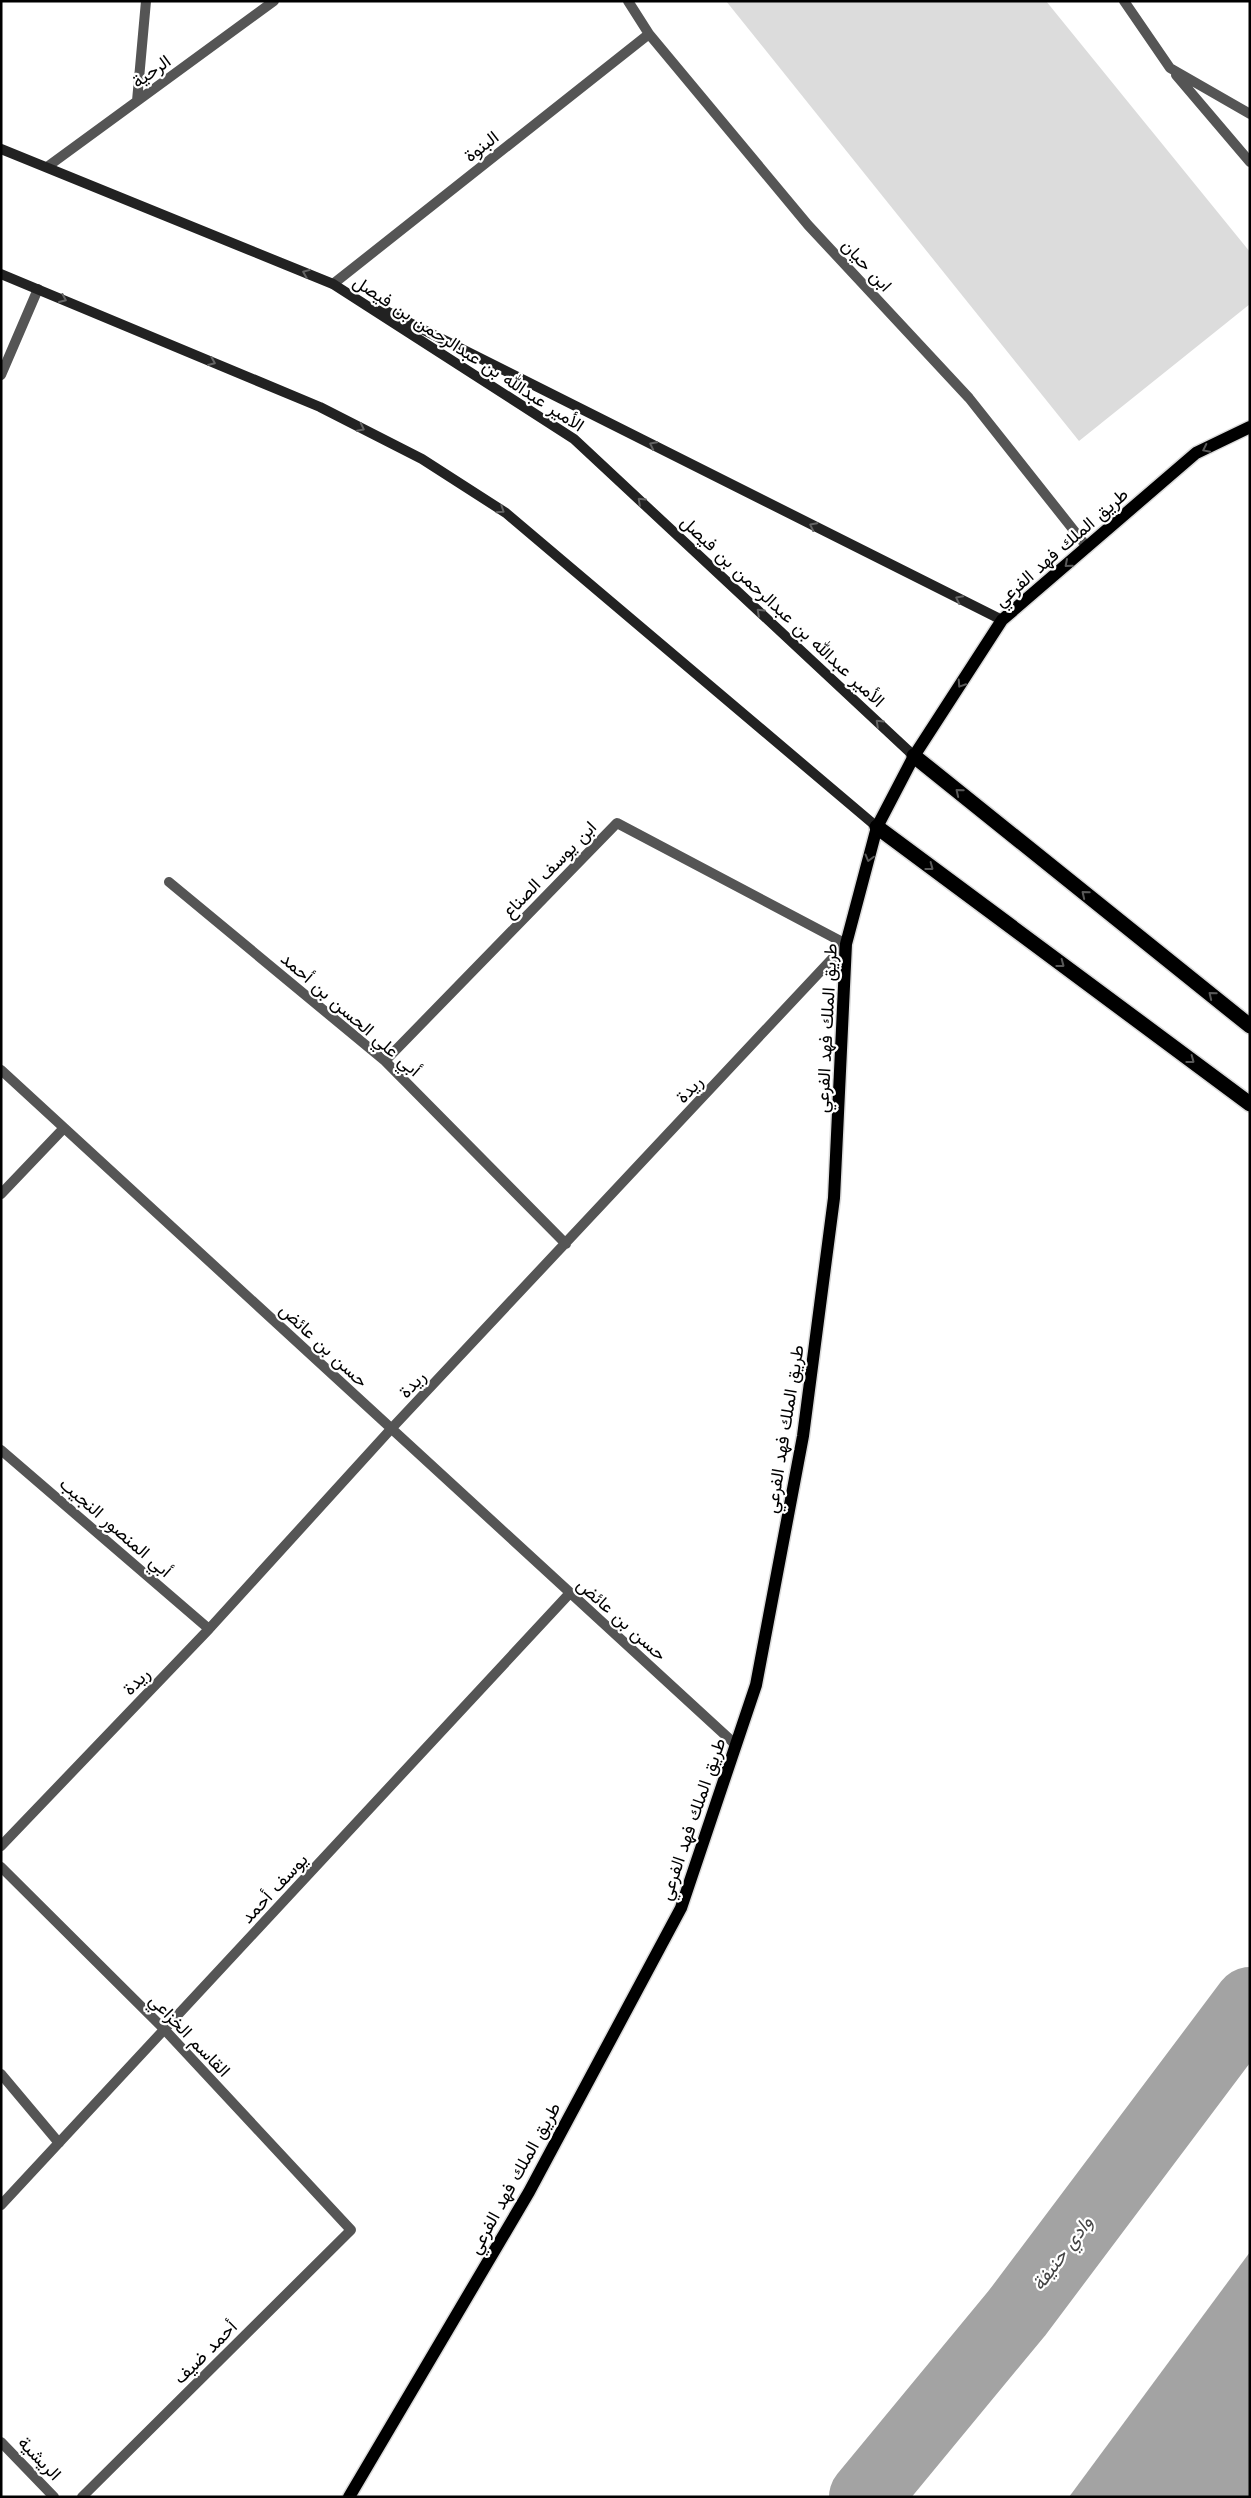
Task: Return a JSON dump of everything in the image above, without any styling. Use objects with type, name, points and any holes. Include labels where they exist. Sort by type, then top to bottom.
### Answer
[{"type":"highway","points":[[914,756],[1250,1026]]},
{"type":"highway","points":[[877,827],[1250,1104]]},
{"type":"main road","name":"الأمير عبدالله بن عبدالرحمن بن فيصل","points":[[1,148],[333,284],[574,438],[914,756]]},
{"type":"main road","points":[[1,274],[320,407],[422,459],[506,513],[877,827]]},
{"type":"main road","points":[[333,284],[1002,620]]},
{"type":"main road","name":"طريق الملك فهد الفرعي","points":[[350,2497],[529,2192],[681,1908],[756,1685],[803,1436],[834,1198],[846,944],[877,827],[914,756],[1002,620],[1196,453],[1250,428]]},
{"type":"street","points":[[137,101],[146,1]]},
{"type":"street","name":"الرحية","points":[[47,167],[274,1]]},
{"type":"street","name":"ابن حيان","points":[[628,1],[649,34],[808,225],[969,398],[1087,548]]},
{"type":"street","points":[[1124,1],[1170,68],[1250,162]]},
{"type":"street","name":"البنوة","points":[[333,284],[649,34]]},
{"type":"street","points":[[1170,68],[1250,114]]},
{"type":"street","points":[[1,375],[38,289]]},
{"type":"street","name":"ابن يوسف الصناع","points":[[385,1060],[617,823],[846,944]]},
{"type":"street","name":"أبي علي الحسن بن أحمد","points":[[169,882],[385,1060],[566,1244]]},
{"type":"street","name":"ريدة","points":[[1,1846],[208,1629],[391,1429],[846,944]]},
{"type":"street","name":"حسن بن عائض","points":[[1,1070],[736,1745]]},
{"type":"street","points":[[1,1194],[64,1128]]},
{"type":"street","name":"أبي المنصور النجيب","points":[[1,1450],[208,1629]]},
{"type":"street","name":"يوسف أحمد","points":[[1,2205],[570,1593]]},
{"type":"street","name":"القاسم الخزاعي","points":[[1,1866],[164,2029],[351,2230]]},
{"type":"street","points":[[1,2074],[59,2143]]},
{"type":"street","name":"أحمد ضيف","points":[[82,2497],[351,2230]]},
{"type":"street","name":"الريشية","points":[[1,2442],[54,2497]]},
{"type":"shaded area","points":[[726,1],[1046,1],[1250,252],[1250,304],[1079,441]]},
{"type":"shaded area","points":[[1250,2252],[1250,2497],[1069,2497]]},
{"type":"waterway","name":"وادي حنيفة","points":[[865,2497],[1017,2313],[1250,2003]]}]
